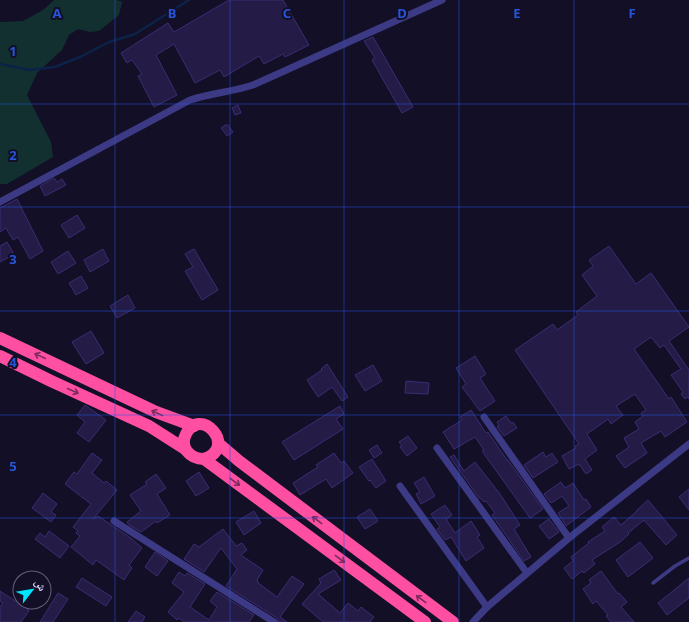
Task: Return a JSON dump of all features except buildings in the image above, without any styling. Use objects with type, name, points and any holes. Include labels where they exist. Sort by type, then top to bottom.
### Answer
[{"type":"highway","points":[[0,338],[156,412],[194,426]]},
{"type":"highway","points":[[0,356],[149,426],[168,436],[185,448],[191,456],[195,458],[204,458],[212,455],[218,443],[216,434],[211,427],[202,424],[194,426],[187,431],[185,435],[185,448]]},
{"type":"highway","points":[[218,443],[239,462],[452,622]]},
{"type":"highway","points":[[204,458],[424,622]]},
{"type":"street","points":[[0,202],[190,100],[203,95],[236,90],[253,85],[442,0]]},
{"type":"street","points":[[484,417],[569,538]]},
{"type":"street","points":[[473,622],[487,607],[569,538],[689,444]]},
{"type":"street","points":[[437,448],[527,573]]},
{"type":"street","points":[[400,486],[487,607]]},
{"type":"street","points":[[114,521],[274,622]]},
{"type":"lane","points":[[653,583],[675,566],[689,558]]},
{"type":"green space","points":[[54,0],[117,0],[122,2],[119,15],[99,31],[90,32],[78,29],[69,35],[62,50],[37,73],[27,95],[51,142],[53,157],[7,184],[0,184],[0,22],[23,21],[43,10]]},
{"type":"waterway","points":[[0,64],[29,70],[55,67],[80,57],[109,42],[135,34],[189,0]]}]
